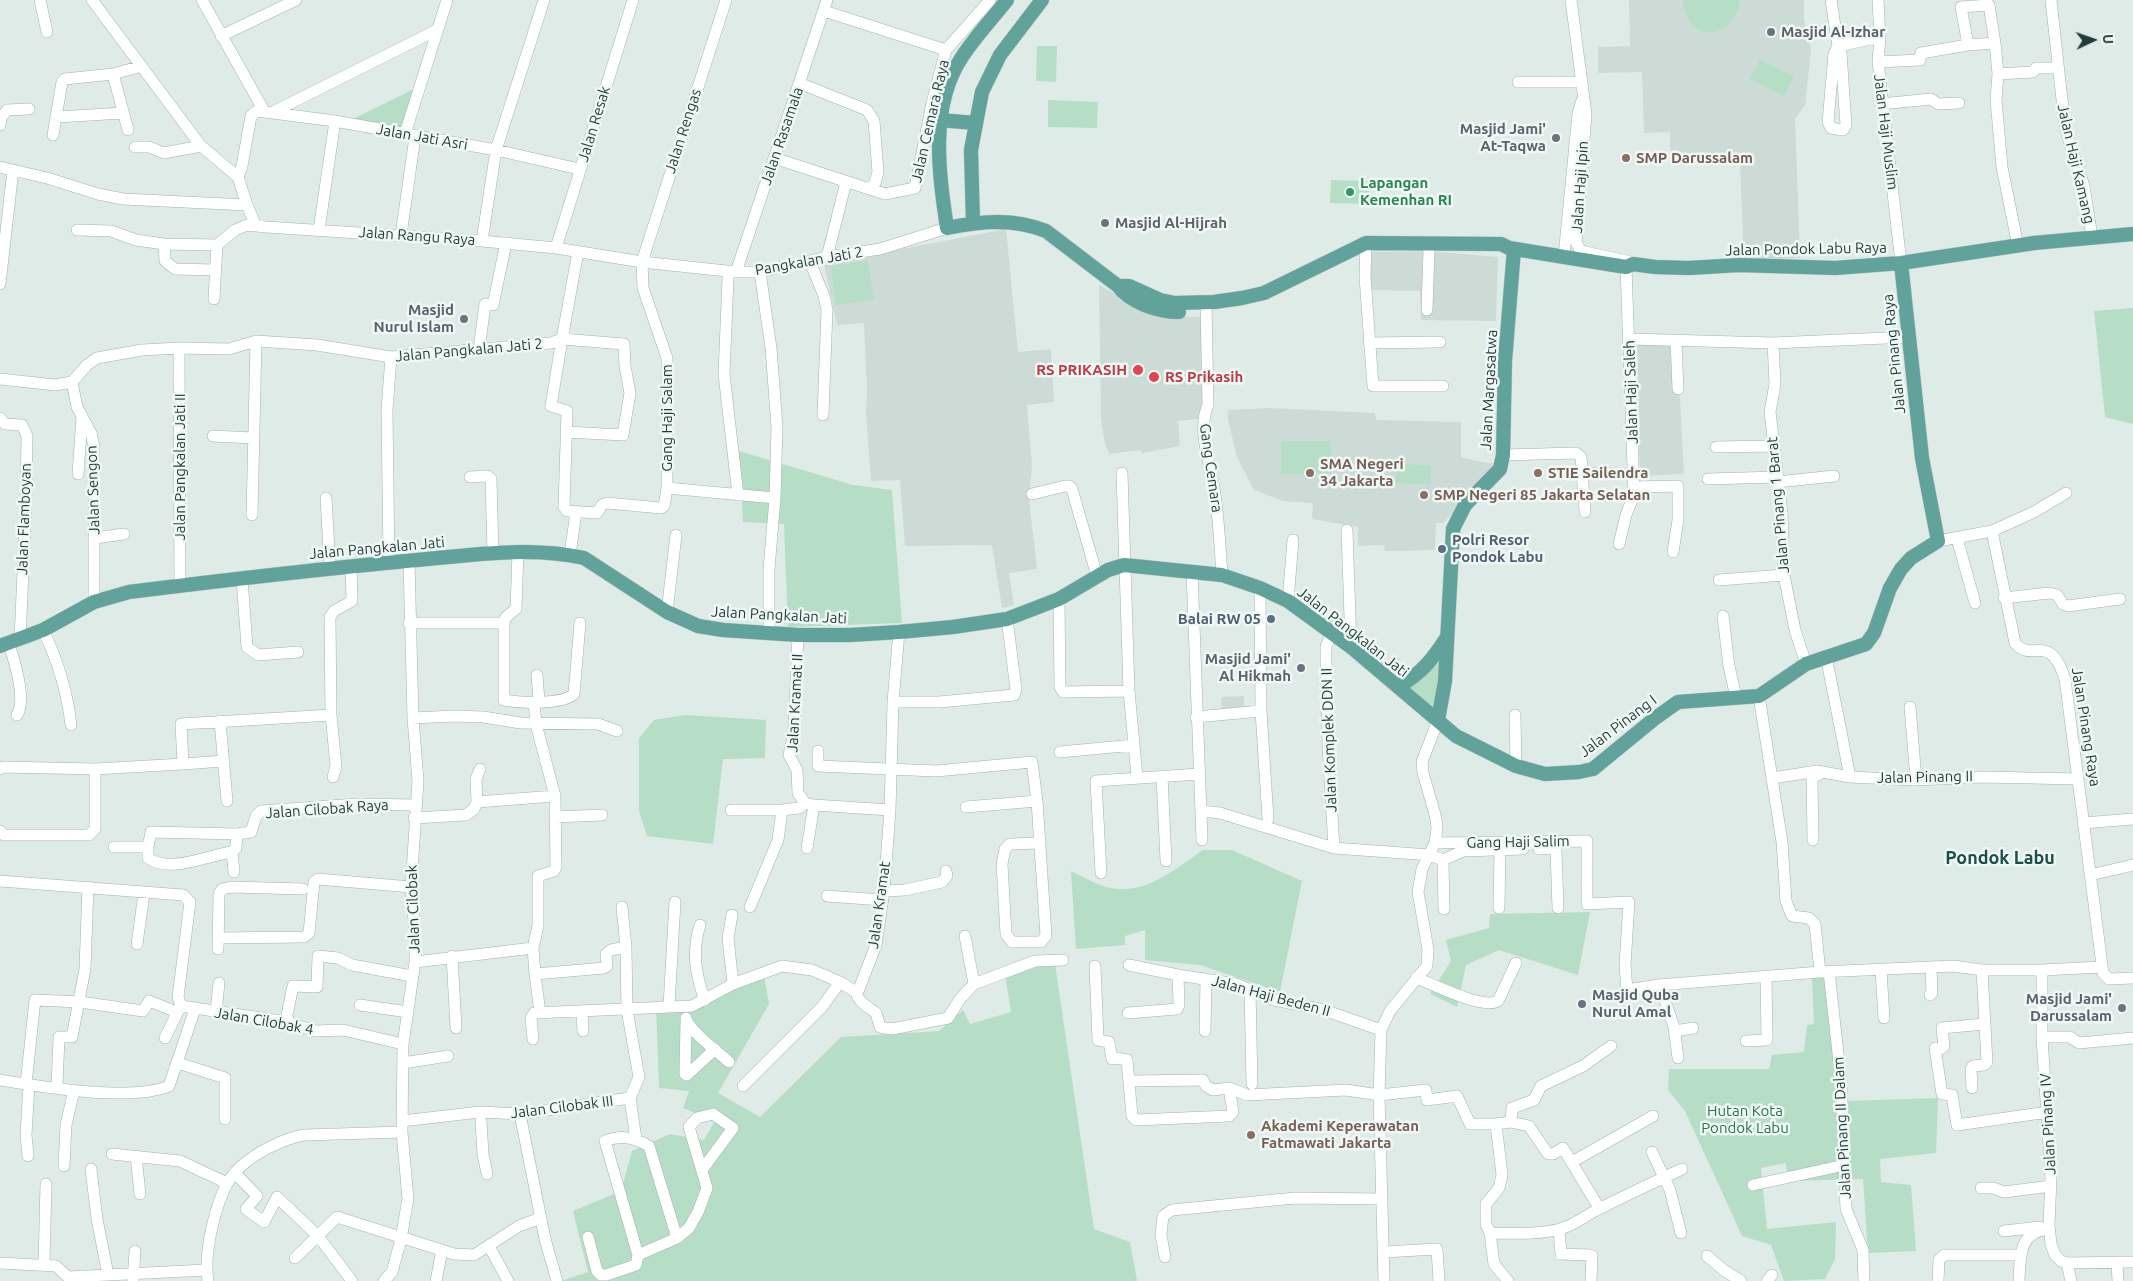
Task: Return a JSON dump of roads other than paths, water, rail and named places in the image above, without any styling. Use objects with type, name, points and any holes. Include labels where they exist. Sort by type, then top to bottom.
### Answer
[{"type":"main road","points":[[947,228],[940,180],[939,120],[950,81],[961,58],[1007,0]]},
{"type":"main road","points":[[973,223],[971,150],[982,92],[1000,55],[1042,0]]},
{"type":"main road","points":[[939,120],[975,123]]},
{"type":"main road","name":"Jalan Pondok Labu Raya","points":[[947,228],[994,221],[1012,222],[1046,231],[1118,286],[1124,295],[1157,309],[1175,312],[1206,307],[1264,292],[1366,246],[1500,248],[1655,267],[1689,268],[1739,265],[1897,268],[2018,246],[2133,234]]},
{"type":"main road","name":"Jalan Margasatwa","points":[[1438,720],[1445,681],[1453,529],[1465,505],[1500,469],[1503,454],[1505,361],[1500,248]]},
{"type":"main road","name":"Jalan Pinang Raya","points":[[1897,268],[1908,337],[1922,458],[1938,541]]},
{"type":"main road","points":[[1759,696],[1806,664],[1866,644],[1874,633],[1890,588],[1901,569],[1911,558],[1938,541]]},
{"type":"main road","name":"Jalan Pangkalan Jati","points":[[10,643],[43,630],[94,602],[129,592],[330,568],[493,553],[518,552],[570,555],[584,558],[667,612],[690,623],[707,628],[798,635],[850,635],[899,632],[1007,619],[1059,600],[1097,576],[1124,569],[1192,579],[1222,575],[1260,596],[1288,601],[1329,638],[1351,647],[1438,720]]},
{"type":"main road","points":[[1398,687],[1416,677],[1430,662],[1448,636]]},
{"type":"main road","name":"Jalan Pinang I","points":[[1438,720],[1456,736],[1516,766],[1545,774],[1579,772],[1593,769],[1654,719],[1678,702],[1759,696]]},
{"type":"street","points":[[40,0],[46,32]]},
{"type":"street","points":[[92,0],[201,146],[238,177]]},
{"type":"street","points":[[202,0],[221,36],[268,111]]},
{"type":"street","points":[[221,36],[296,0]]},
{"type":"street","points":[[401,235],[410,136],[437,30],[447,0]]},
{"type":"street","points":[[482,241],[496,150],[544,0]]},
{"type":"street","name":"Jalan Resak","points":[[556,248],[632,0]]},
{"type":"street","name":"Jalan Rengas","points":[[642,262],[726,0]]},
{"type":"street","name":"Jalan Cemara Raya","points":[[774,158],[885,194],[915,188],[932,103],[946,50],[990,0]]},
{"type":"street","name":"Jalan Haji Ipin","points":[[1564,256],[1574,187],[1578,114],[1583,98],[1571,0]]},
{"type":"street","points":[[1831,0],[1838,46],[1841,53],[1846,125],[1843,130],[1836,130],[1829,126],[1828,122],[1834,54],[1838,46]]},
{"type":"street","points":[[1838,46],[1876,37],[1870,0]]},
{"type":"street","name":"Jalan Haji Muslim","points":[[1878,0],[1876,37],[1897,268]]},
{"type":"street","name":"Jalan Haji Kamang","points":[[2051,0],[2066,129],[2080,172],[2092,238]]},
{"type":"street","points":[[1968,45],[1961,7],[1964,5],[1989,4],[1998,74],[1996,100],[2002,167],[2018,246]]},
{"type":"street","points":[[825,5],[946,50]]},
{"type":"street","name":"Jalan Rasamala","points":[[738,495],[724,374],[728,278],[733,272],[774,158],[825,5]]},
{"type":"street","points":[[77,230],[111,231],[136,240],[164,244],[217,245],[235,230],[255,224],[238,177],[251,116],[257,111],[268,111],[437,30]]},
{"type":"street","points":[[1878,62],[1920,60],[1921,53],[1968,45],[1995,43]]},
{"type":"street","points":[[53,135],[62,82],[65,79],[113,74],[142,66]]},
{"type":"street","points":[[1998,74],[2033,72],[2036,68],[2058,68]]},
{"type":"street","points":[[113,74],[128,130]]},
{"type":"street","points":[[1518,82],[1582,82]]},
{"type":"street","points":[[799,84],[867,110],[874,121],[878,172],[875,183],[869,189]]},
{"type":"street","points":[[1881,104],[1930,99],[1938,104],[1959,103]]},
{"type":"street","points":[[0,125],[1,118],[7,110],[29,109]]},
{"type":"street","name":"Jalan Jati Asri","points":[[268,111],[496,150],[579,169]]},
{"type":"street","points":[[57,117],[123,113]]},
{"type":"street","points":[[319,230],[335,121]]},
{"type":"street","points":[[135,147],[164,152],[201,146]]},
{"type":"street","points":[[0,166],[98,194],[123,199],[247,206]]},
{"type":"street","points":[[0,284],[13,170]]},
{"type":"street","points":[[827,257],[846,182]]},
{"type":"street","name":"Jalan Haji Ipin","points":[[1574,187],[1576,242],[1580,250],[1627,261],[1630,265]]},
{"type":"street","name":"Jalan Rangu Raya","points":[[255,224],[506,243],[578,252]]},
{"type":"street","name":"Pangkalan Jati 2","points":[[578,252],[642,262],[733,272],[760,272],[827,257],[880,249],[947,228]]},
{"type":"street","points":[[479,350],[485,304],[492,305],[506,243]]},
{"type":"street","points":[[164,244],[165,262],[176,269],[214,270]]},
{"type":"street","points":[[214,300],[214,270],[217,245]]},
{"type":"street","points":[[1366,246],[1365,278],[1373,386],[1442,386]]},
{"type":"street","points":[[1424,247],[1427,310]]},
{"type":"street","name":"Jalan Pangkalan Jati 2","points":[[72,382],[87,365],[98,358],[142,350],[229,348],[256,341],[317,345],[390,357],[551,343],[562,339],[578,252]]},
{"type":"street","name":"Gang Haji Salam","points":[[642,262],[643,288],[667,358],[667,488]]},
{"type":"street","points":[[810,262],[824,296],[827,310],[823,415]]},
{"type":"street","name":"Jalan Haji Saleh","points":[[1619,544],[1626,515],[1634,496],[1629,339],[1630,265]]},
{"type":"street","points":[[760,272],[771,348],[777,427],[775,498],[769,570],[769,633]]},
{"type":"street","name":"Gang Cemara","points":[[1206,307],[1208,405],[1203,420],[1215,493],[1222,575]]},
{"type":"street","points":[[1629,339],[1773,343],[1908,337]]},
{"type":"street","points":[[566,432],[622,435],[630,393],[625,366],[624,344],[562,339],[551,406],[567,411],[566,432],[564,507],[566,511],[598,512],[602,504],[607,503],[661,508],[664,506],[667,488],[775,498]]},
{"type":"street","points":[[252,514],[256,341]]},
{"type":"street","points":[[1676,341],[1678,389]]},
{"type":"street","points":[[1369,342],[1440,342]]},
{"type":"street","name":"Jalan Pinang 1 Barat","points":[[1773,343],[1775,384],[1770,412],[1778,480],[1784,575],[1795,630],[1806,664]]},
{"type":"street","name":"Jalan Pangkalan Jati II","points":[[179,348],[180,586]]},
{"type":"street","points":[[389,562],[388,410],[390,357]]},
{"type":"street","points":[[0,379],[55,384],[72,382]]},
{"type":"street","name":"Jalan Sengon","points":[[72,382],[77,407],[91,433],[94,448],[94,602]]},
{"type":"street","points":[[78,474],[82,416]]},
{"type":"street","name":"Jalan Flamboyan","points":[[0,418],[5,424],[22,425],[27,436],[26,502],[10,643]]},
{"type":"street","points":[[213,436],[254,438]]},
{"type":"street","points":[[1716,447],[1773,446]]},
{"type":"street","points":[[1503,454],[1576,454],[1581,456],[1584,472],[1585,512]]},
{"type":"street","points":[[1584,472],[1626,474]]},
{"type":"street","points":[[1122,473],[1124,587],[1129,691],[1137,778]]},
{"type":"street","points":[[470,477],[487,476],[491,479],[493,553]]},
{"type":"street","points":[[1708,479],[1778,480],[1834,476]]},
{"type":"street","points":[[1032,494],[1065,486],[1069,486],[1072,489],[1097,576]]},
{"type":"street","points":[[1634,487],[1678,486],[1678,520],[1673,552]]},
{"type":"street","points":[[1938,541],[1992,531],[2034,512],[2066,493]]},
{"type":"street","points":[[326,498],[330,568]]},
{"type":"street","points":[[570,555],[576,512]]},
{"type":"street","points":[[1347,530],[1351,647]]},
{"type":"street","name":"Jalan Pinang Raya","points":[[1992,531],[2014,642],[2018,647],[2025,650],[2049,652],[2060,664],[2065,679],[2102,967]]},
{"type":"street","points":[[95,538],[124,534]]},
{"type":"street","points":[[667,612],[676,535]]},
{"type":"street","points":[[1957,538],[1975,603]]},
{"type":"street","points":[[1288,601],[1293,540]]},
{"type":"street","points":[[518,552],[516,609],[506,617],[504,623],[504,699],[536,702],[562,699],[574,694],[580,623]]},
{"type":"street","name":"Jalan Cilobak","points":[[384,1281],[392,1272],[401,1239],[408,1198],[402,1126],[402,1044],[415,962],[411,873],[418,781],[409,623],[409,561]]},
{"type":"street","points":[[333,777],[336,766],[331,715],[330,617],[334,611],[352,601],[351,566]]},
{"type":"street","points":[[1719,580],[1784,575]]},
{"type":"street","points":[[238,579],[239,624]]},
{"type":"street","points":[[238,579],[247,647],[258,655],[298,652]]},
{"type":"street","points":[[1192,579],[1202,840]]},
{"type":"street","points":[[2004,598],[2049,593],[2057,595],[2063,604],[2068,606],[2120,599]]},
{"type":"street","points":[[1260,596],[1261,711],[1268,819]]},
{"type":"street","points":[[1059,600],[1060,687],[1063,692],[1129,691]]},
{"type":"street","points":[[1723,616],[1729,666],[1736,697]]},
{"type":"street","points":[[893,702],[939,702],[1014,695],[1016,689],[1007,619]]},
{"type":"street","points":[[409,623],[504,623]]},
{"type":"street","points":[[43,630],[57,660],[67,692],[72,725]]},
{"type":"street","name":"Jalan Kramat","points":[[856,992],[876,945],[883,896],[890,810],[893,702],[899,632]]},
{"type":"street","name":"Jalan Kramat II","points":[[798,635],[794,731],[789,755],[797,770],[798,793],[809,804]]},
{"type":"street","name":"Jalan Komplek DDN II","points":[[1329,638],[1328,746],[1334,848]]},
{"type":"street","points":[[10,643],[20,693],[19,711],[16,715]]},
{"type":"street","points":[[1826,656],[1850,777]]},
{"type":"street","points":[[537,675],[536,724],[555,796],[556,867],[554,871],[539,874],[538,876],[538,926],[533,948],[540,1013]]},
{"type":"street","points":[[1759,696],[1782,842],[1788,910],[1792,916],[1809,918],[1815,924],[1825,972]]},
{"type":"street","points":[[1910,708],[1916,780]]},
{"type":"street","points":[[1196,717],[1261,711]]},
{"type":"street","points":[[183,764],[181,724],[331,715]]},
{"type":"street","points":[[1515,715],[1516,766]]},
{"type":"street","points":[[413,718],[465,716],[536,724],[598,724],[617,732]]},
{"type":"street","name":"Jalan Margasatwa","points":[[1384,1281],[1379,1094],[1381,1030],[1390,1011],[1427,966],[1428,950],[1418,892],[1422,869],[1435,843],[1436,818],[1423,773],[1422,762],[1438,720]]},
{"type":"street","points":[[220,721],[227,801]]},
{"type":"street","points":[[1060,752],[1134,745]]},
{"type":"street","points":[[818,751],[818,766],[936,771],[1032,762],[1037,802],[1040,843],[1046,936],[1040,942],[1012,942],[1006,934],[1002,864],[1005,849],[1010,844],[1040,843]]},
{"type":"street","points":[[0,769],[3,767],[95,769],[224,761]]},
{"type":"street","points":[[0,831],[4,835],[89,835],[95,829],[95,769]]},
{"type":"street","points":[[414,818],[466,815],[474,810],[477,802],[476,779],[480,769]]},
{"type":"street","name":"Jalan Pinang II","points":[[1773,778],[1817,771],[1850,777],[1916,780],[1983,777],[2078,779]]},
{"type":"street","points":[[1813,840],[1812,778],[1823,772]]},
{"type":"street","points":[[1102,873],[1095,783],[1098,780],[1199,774]]},
{"type":"street","points":[[1162,776],[1166,861]]},
{"type":"street","points":[[477,802],[555,796]]},
{"type":"street","points":[[966,807],[1037,802]]},
{"type":"street","name":"Jalan Cilobak Raya","points":[[237,834],[251,832],[256,816],[261,811],[357,804],[416,805]]},
{"type":"street","points":[[807,848],[809,804]]},
{"type":"street","points":[[730,810],[782,810],[799,808],[809,804],[890,810]]},
{"type":"street","points":[[750,907],[775,847],[782,810]]},
{"type":"street","points":[[1201,811],[1220,813],[1334,848],[1430,855],[1443,860],[1463,851],[1552,848],[1556,851],[1558,908]]},
{"type":"street","points":[[555,817],[602,814]]},
{"type":"street","points":[[2083,823],[2133,819]]},
{"type":"street","points":[[151,832],[237,834],[236,848],[232,852],[195,862],[156,864],[148,858],[148,847],[151,832]]},
{"type":"street","name":"Gang Haji Salim","points":[[1435,843],[1587,840],[1587,904],[1629,902],[1625,965],[1627,990],[1660,986]]},
{"type":"street","points":[[114,847],[148,847]]},
{"type":"street","points":[[1499,908],[1500,850]]},
{"type":"street","points":[[232,852],[234,872]]},
{"type":"street","points":[[1443,860],[1444,909]]},
{"type":"street","points":[[2090,875],[2133,865]]},
{"type":"street","points":[[827,896],[883,896],[942,882],[947,876],[946,871]]},
{"type":"street","points":[[397,885],[402,874],[411,873]]},
{"type":"street","points":[[308,892],[222,889],[219,894],[218,943],[304,937],[309,933],[308,892],[318,879],[411,887]]},
{"type":"street","points":[[0,882],[183,895],[190,902],[178,997],[179,1009],[165,1038]]},
{"type":"street","points":[[57,1087],[58,1038],[72,1037],[86,969],[88,887]]},
{"type":"street","points":[[137,944],[144,893]]},
{"type":"street","points":[[669,1006],[675,902]]},
{"type":"street","name":"Jalan Cilobak III","points":[[207,1275],[210,1237],[217,1206],[227,1183],[248,1159],[288,1138],[481,1116],[520,1114],[630,1098],[639,1077],[627,1010],[626,947],[622,907]]},
{"type":"street","points":[[732,915],[728,938],[733,984]]},
{"type":"street","points":[[700,924],[695,941],[695,967],[705,1000]]},
{"type":"street","points":[[965,936],[974,984]]},
{"type":"street","points":[[535,974],[604,968],[607,966],[606,954],[611,950],[626,947]]},
{"type":"street","points":[[415,962],[452,956],[533,948]]},
{"type":"street","points":[[289,1023],[288,1015],[293,986],[317,987],[318,956],[338,958],[352,965],[412,976]]},
{"type":"street","points":[[452,956],[456,1028]]},
{"type":"street","points":[[533,1039],[531,1018],[534,1013],[692,1006],[733,984],[782,966],[812,970],[840,982],[856,992],[857,997],[876,1013],[880,1027],[892,1029],[948,1018],[960,999],[974,984],[1035,961],[1063,960]]},
{"type":"street","points":[[1416,978],[1463,998],[1492,1004],[1498,1001],[1516,963]]},
{"type":"street","name":"Jalan Haji Beden II","points":[[1129,964],[1178,975],[1236,984],[1274,1000],[1324,1010],[1381,1030]]},
{"type":"street","points":[[1095,966],[1098,1040],[1109,1042],[1112,1059],[1127,1060],[1132,1116],[1136,1120],[1229,1116],[1233,1112],[1229,1088]]},
{"type":"street","points":[[1678,1058],[1660,986],[1766,976],[1953,966],[1982,970],[2102,967],[2103,974],[2109,979],[2133,978]]},
{"type":"street","points":[[1930,995],[1932,993],[1931,967]]},
{"type":"street","points":[[1881,970],[1884,1018]]},
{"type":"street","points":[[1972,1088],[1971,1069],[1973,1066],[1984,1065],[1986,1062],[1982,970]]},
{"type":"street","name":"Jalan Pinang IV","points":[[2042,970],[2042,1037],[2051,1186],[2050,1244],[2061,1261],[2067,1263]]},
{"type":"street","name":"Jalan Pinang II Dalam","points":[[1825,972],[1841,1080],[1846,1209],[1863,1250],[1864,1281]]},
{"type":"street","points":[[1128,1013],[1177,1009],[1179,1005],[1178,975]]},
{"type":"street","points":[[1746,1042],[1765,1041],[1768,1038],[1766,976]]},
{"type":"street","points":[[1205,1030],[1206,979]]},
{"type":"street","points":[[743,1086],[822,1007],[840,982]]},
{"type":"street","points":[[216,1012],[219,983]]},
{"type":"street","points":[[1250,989],[1252,1084]]},
{"type":"street","points":[[28,1156],[26,1135],[27,1084],[34,1001],[37,999],[80,1002],[143,1011],[149,1001],[179,1009],[196,1009]]},
{"type":"street","points":[[360,1005],[408,1012]]},
{"type":"street","points":[[685,1006],[685,1074],[687,1075],[715,1050]]},
{"type":"street","name":"Jalan Cilobak 4","points":[[0,1080],[74,1090],[118,1093],[158,1090],[169,1086],[196,1009],[289,1023],[316,1031],[343,1030],[402,1044]]},
{"type":"street","points":[[582,1011],[583,1032]]},
{"type":"street","points":[[686,1022],[729,1062]]},
{"type":"street","points":[[1984,1024],[1942,1028],[1944,1046],[1940,1049],[1934,1048],[1942,1094],[1952,1095],[1957,1125],[2048,1112]]},
{"type":"street","points":[[1672,1029],[1693,1028]]},
{"type":"street","points":[[2042,1037],[2070,1037],[2080,1043],[2133,1038]]},
{"type":"street","points":[[1511,1122],[1512,1108],[1534,1100],[1541,1086],[1583,1066],[1611,1046]]},
{"type":"street","points":[[402,1063],[448,1056]]},
{"type":"street","points":[[178,1063],[225,1078],[225,1119]]},
{"type":"street","points":[[1130,1081],[1203,1080],[1206,1086],[1213,1090],[1229,1088],[1248,1096],[1346,1090],[1379,1094],[1426,1090],[1427,1100],[1456,1096],[1470,1124],[1511,1122],[1529,1126],[1548,1154],[1553,1154],[1563,1148],[1599,1208]]},
{"type":"street","points":[[64,1166],[66,1125],[74,1090]]},
{"type":"street","points":[[630,1098],[636,1139]]},
{"type":"street","points":[[520,1114],[544,1239],[556,1280]]},
{"type":"street","points":[[638,1255],[677,1238],[689,1228],[698,1212],[707,1188],[689,1127],[697,1118],[714,1114],[733,1128],[702,1170]]},
{"type":"street","points":[[481,1116],[482,1147],[487,1174]]},
{"type":"street","points":[[1572,1162],[1653,1116]]},
{"type":"street","points":[[1496,1124],[1502,1175],[1499,1188],[1486,1204],[1486,1224],[1490,1233],[1494,1264],[1508,1281]]},
{"type":"street","points":[[588,1237],[597,1271],[601,1275],[636,1265],[638,1255],[605,1141],[613,1138],[636,1139],[650,1146],[677,1238]]},
{"type":"street","points":[[1652,1152],[1670,1190],[1681,1233]]},
{"type":"street","points":[[112,1154],[180,1161],[227,1183]]},
{"type":"street","points":[[136,1156],[140,1194]]},
{"type":"street","points":[[1753,1185],[1845,1165]]},
{"type":"street","points":[[90,1169],[96,1219],[106,1258],[108,1275]]},
{"type":"street","points":[[1490,1233],[1559,1230],[1574,1224],[1599,1208],[1682,1169]]},
{"type":"street","points":[[235,1173],[257,1196],[246,1209],[264,1222],[276,1197],[318,1236],[352,1281]]},
{"type":"street","points":[[44,1264],[46,1184]]},
{"type":"street","points":[[1981,1188],[1993,1188],[2004,1192],[2051,1186]]},
{"type":"street","points":[[1165,1257],[1160,1235],[1163,1216],[1172,1210],[1295,1198],[1382,1200]]},
{"type":"street","points":[[295,1258],[337,1217],[401,1239],[454,1254],[474,1255],[519,1226],[541,1218]]},
{"type":"street","points":[[2004,1231],[2049,1227]]},
{"type":"street","points":[[2019,1281],[2020,1255],[2028,1238],[2035,1232],[2049,1227]]},
{"type":"street","points":[[1559,1230],[1560,1254],[1592,1256],[1591,1281]]},
{"type":"street","points":[[489,1246],[508,1281]]},
{"type":"street","points":[[1384,1252],[1437,1249],[1439,1281]]},
{"type":"street","points":[[436,1281],[442,1250]]},
{"type":"street","points":[[133,1277],[135,1251]]},
{"type":"street","points":[[1938,1281],[1939,1260],[1944,1255],[2020,1255]]},
{"type":"street","points":[[1707,1256],[1741,1281]]},
{"type":"street","points":[[2117,1262],[2118,1281]]},
{"type":"street","points":[[2071,1281],[2067,1263],[2133,1262]]},
{"type":"street","points":[[0,1263],[56,1266],[68,1278],[108,1275],[133,1277],[207,1275]]},
{"type":"place","name":"Masjid Al-Izhar","points":[[1771,32]]},
{"type":"place","name":"Masjid Jami' At-Taqwa","points":[[1556,138]]},
{"type":"place","name":"SMP Darussalam","points":[[1626,158]]},
{"type":"place","name":"Lapangan Kemenhan RI","points":[[1350,192]]},
{"type":"place","name":"Masjid Al-Hijrah","points":[[1105,223]]},
{"type":"place","name":"Masjid Nurul Islam","points":[[464,319]]},
{"type":"place","name":"RS PRIKASIH","points":[[1138,370]]},
{"type":"place","name":"RS Prikasih","points":[[1154,377]]},
{"type":"place","name":"SMA Negeri 34 Jakarta","points":[[1310,473]]},
{"type":"place","name":"STIE Sailendra","points":[[1538,473]]},
{"type":"place","name":"SMP Negeri 85 Jakarta Selatan","points":[[1424,495]]},
{"type":"place","name":"Polri Resor Pondok Labu","points":[[1442,549]]},
{"type":"place","name":"Balai RW 05","points":[[1271,619]]},
{"type":"place","name":"Masjid Jami' Al Hikmah","points":[[1301,668]]},
{"type":"place","name":"Masjid Quba Nurul Amal","points":[[1582,1004]]},
{"type":"place","name":"Masjid Jami' Darussalam","points":[[2122,1008]]},
{"type":"place","name":"Akademi Keperawatan Fatmawati Jakarta","points":[[1251,1135]]},
{"type":"district","name":"Pondok Labu","points":[[2000,858]]},
{"type":"park label","name":"Hutan Kota Pondok Labu","points":[[1745,1120]]}]
